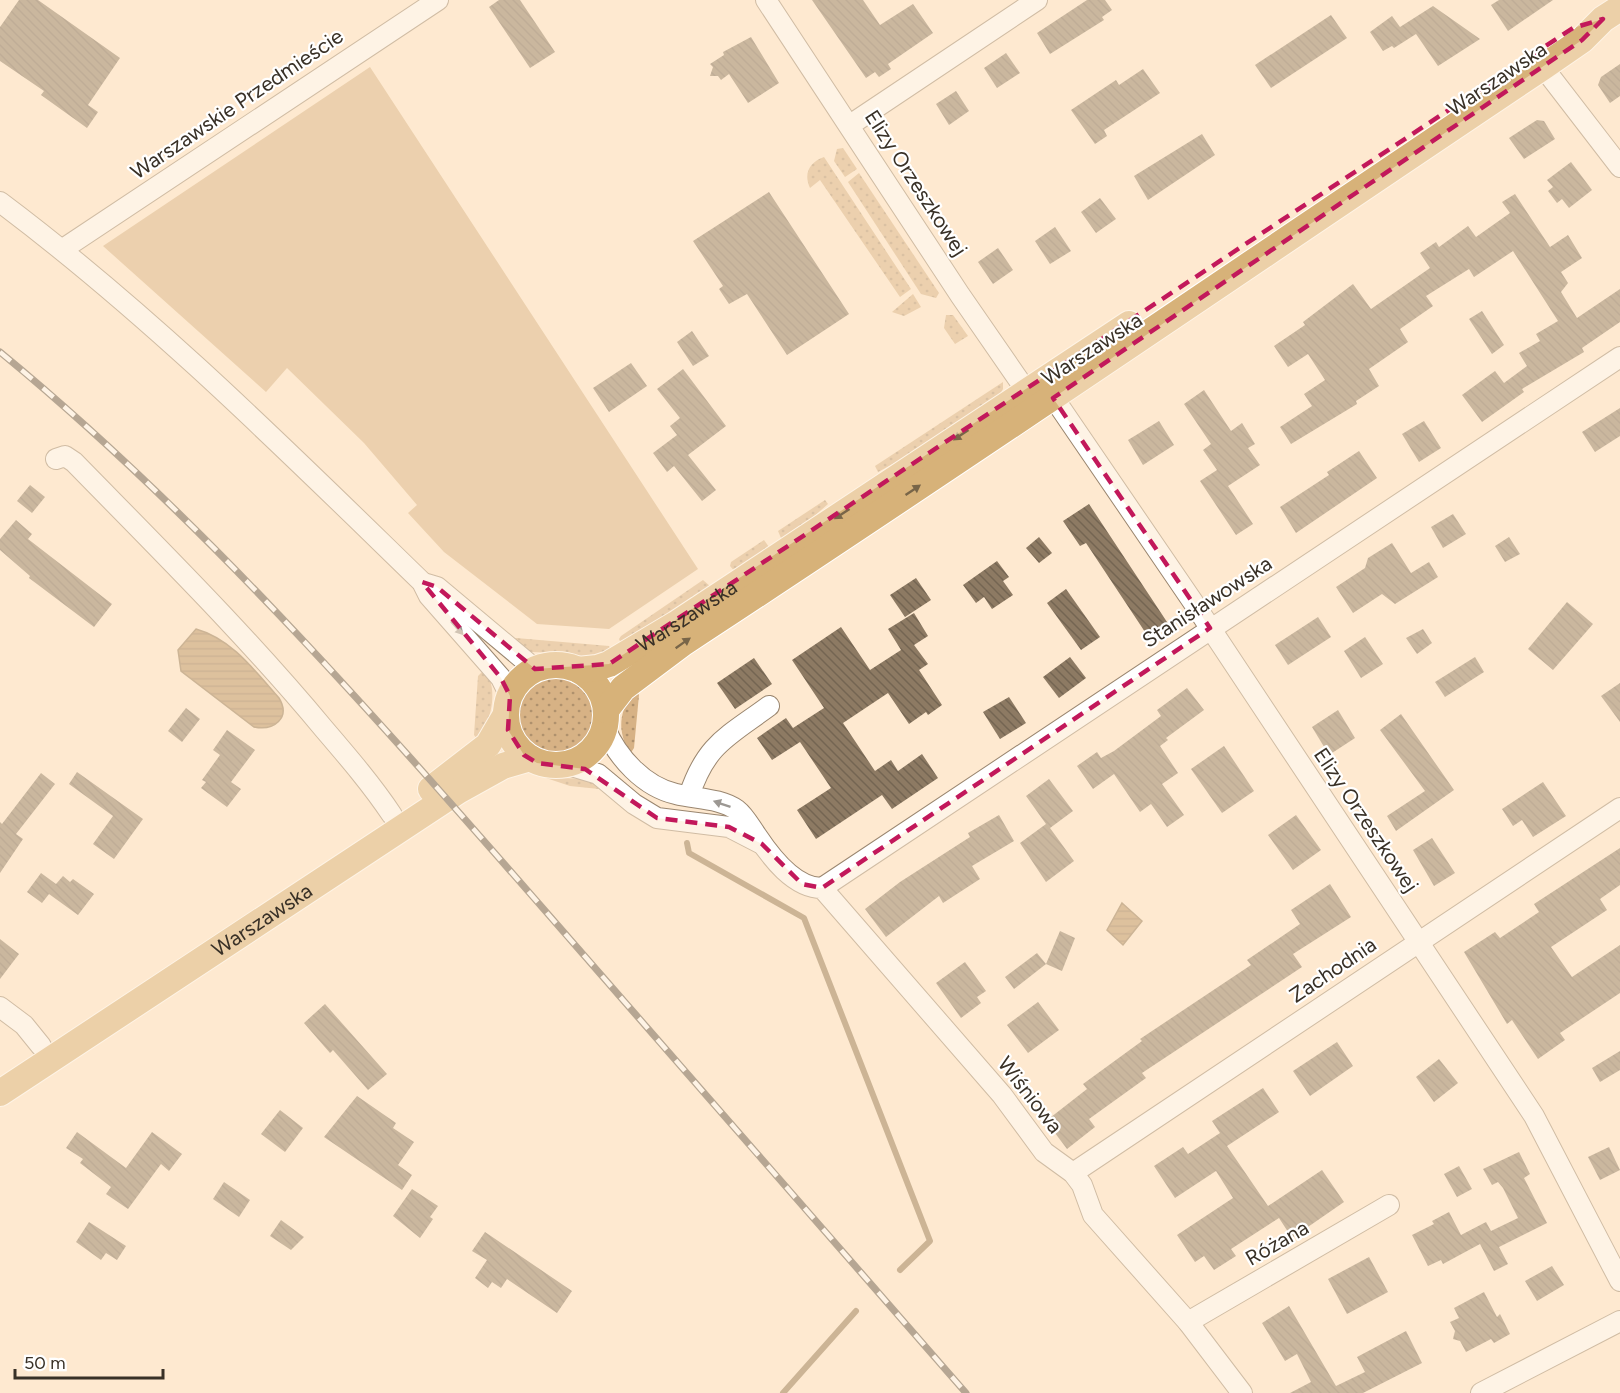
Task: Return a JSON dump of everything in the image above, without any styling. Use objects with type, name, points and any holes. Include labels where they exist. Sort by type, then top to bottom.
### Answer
[{"type":"main road","name":"Warszawska","points":[[605,719],[623,688],[683,643],[1543,67],[1582,40],[1611,14]]},
{"type":"main road","name":"Warszawska","points":[[578,670],[609,664],[676,624],[1573,28],[1611,14]]},
{"type":"main road","points":[[1019,397],[1053,397]]},
{"type":"main road","points":[[549,665],[578,670],[591,678],[600,690],[605,719],[594,749],[583,759],[568,765],[552,766],[530,758],[514,743],[508,706],[523,677],[535,669],[549,665]]},
{"type":"main road","name":"Warszawska","points":[[0,1073],[454,774],[495,736],[508,706]]},
{"type":"main road","name":"Warszawska","points":[[0,1093],[458,791],[503,766],[530,758]]},
{"type":"street","name":"Warszawskie Przedmieście","points":[[63,249],[438,0]]},
{"type":"street","name":"Elizy Orzeszkowej","points":[[766,0],[960,295],[1019,397]]},
{"type":"street","points":[[850,125],[1037,0]]},
{"type":"street","points":[[1543,67],[1620,167]]},
{"type":"street","points":[[0,202],[63,249],[200,368],[422,582],[429,596],[501,678],[508,706]]},
{"type":"street","name":"Stanisławowska","points":[[822,888],[1620,357]]},
{"type":"street","name":"Elizy Orzeszkowej","points":[[1053,397],[1210,628],[1534,1116],[1620,1281]]},
{"type":"street","points":[[56,459],[65,456],[74,462],[211,601],[299,698],[379,795],[392,815]]},
{"type":"street","points":[[422,582],[437,587],[535,669]]},
{"type":"street","points":[[689,796],[697,769],[713,747],[769,706]]},
{"type":"street","name":"Wiśniowa","points":[[605,719],[620,754],[645,779],[666,791],[718,802],[736,810],[762,844],[802,884],[822,888],[1002,1095],[1044,1152],[1073,1173],[1082,1185],[1093,1215],[1188,1322],[1242,1393]]},
{"type":"street","name":"Wiśniowa","points":[[568,765],[598,774],[634,804],[657,818],[729,827],[762,844]]},
{"type":"street","name":"Zachodnia","points":[[1073,1173],[1620,808]]},
{"type":"street","points":[[0,1007],[24,1025],[41,1046]]},
{"type":"street","name":"Różana","points":[[1188,1322],[1389,1205]]},
{"type":"street","points":[[1481,1393],[1620,1321]]},
{"type":"highlighted area","points":[[1603,19],[1582,40],[1053,398],[1210,628],[822,888],[802,884],[762,844],[729,827],[657,818],[585,769],[537,763],[524,755],[508,730],[510,696],[501,678],[422,582],[437,587],[535,669],[609,664],[1573,28]]},
{"type":"shaded area","points":[[370,67],[698,569],[609,629],[537,624],[444,552],[408,513],[417,505],[364,443],[287,368],[266,392],[103,246]]},
{"type":"shaded area","points":[[843,148],[857,169],[845,177],[834,161],[837,149]]},
{"type":"shaded area","points":[[824,157],[911,289],[900,297],[820,180],[810,188],[807,178],[809,169]]},
{"type":"shaded area","points":[[859,173],[939,293],[936,298],[921,294],[848,182]]},
{"type":"shaded area","points":[[913,294],[921,307],[904,316],[892,312]]},
{"type":"shaded area","points":[[946,315],[953,315],[968,336],[955,344],[944,328]]},
{"type":"shaded area","points":[[1003,382],[1003,389],[997,399],[937,440],[878,472],[875,466]]},
{"type":"shaded area","points":[[825,500],[828,504],[788,539],[781,538],[778,531]]},
{"type":"shaded area","points":[[764,540],[769,547],[767,552],[736,573],[730,566],[731,562]]},
{"type":"shaded area","points":[[703,580],[711,587],[622,646],[619,639],[621,636]]},
{"type":"shaded area","points":[[196,629],[221,640],[232,648],[279,698],[283,712],[282,717],[274,725],[254,727],[181,671],[178,650]]},
{"type":"shaded area","points":[[516,638],[609,646],[612,652],[588,659],[562,653],[524,651],[514,640]]},
{"type":"shaded area","points":[[485,669],[492,687],[492,697],[489,716],[480,743],[474,735],[478,676]]},
{"type":"shaded area","points":[[548,674],[564,674],[585,685],[596,706],[596,722],[585,743],[564,754],[548,754],[534,748],[522,736],[516,722],[516,706],[522,692],[534,680]]},
{"type":"shaded area","points":[[636,690],[639,695],[634,748],[630,754],[623,737],[621,721],[626,705]]},
{"type":"shaded area","points":[[543,777],[584,779],[591,781],[599,789],[570,786]]},
{"type":"shaded area","points":[[1122,903],[1142,921],[1123,945],[1107,930]]},
{"type":"building","points":[[19,0],[38,0],[120,58],[88,105],[98,112],[87,128],[41,95],[44,91],[0,61],[0,27]]},
{"type":"building","points":[[499,0],[520,0],[555,52],[530,68],[489,7]]},
{"type":"building","points":[[812,0],[863,0],[880,25],[913,4],[933,33],[888,64],[891,69],[879,77],[875,72],[866,78]]},
{"type":"building","points":[[1087,0],[1105,0],[1112,10],[1102,17],[1104,20],[1050,54],[1037,33]]},
{"type":"building","points":[[1499,0],[1553,0],[1508,31],[1491,5]]},
{"type":"building","points":[[1433,6],[1480,39],[1438,66],[1416,34],[1394,48],[1392,46],[1383,51],[1370,32],[1392,16],[1400,27]]},
{"type":"building","points":[[1331,15],[1347,38],[1271,88],[1255,65]]},
{"type":"building","points":[[751,37],[779,83],[748,103],[729,74],[721,80],[718,76],[710,76],[713,67],[710,64],[724,55],[723,52]]},
{"type":"building","points":[[1006,53],[1020,73],[997,88],[984,68]]},
{"type":"building","points":[[1620,64],[1620,96],[1610,103],[1598,85],[1601,77]]},
{"type":"building","points":[[1143,69],[1160,93],[1104,130],[1107,136],[1095,144],[1071,110],[1116,80],[1119,85]]},
{"type":"building","points":[[956,91],[969,111],[949,125],[936,104]]},
{"type":"building","points":[[1537,120],[1544,121],[1555,139],[1524,159],[1509,138]]},
{"type":"building","points":[[1202,134],[1215,155],[1148,200],[1134,176]]},
{"type":"building","points":[[1571,162],[1592,190],[1569,208],[1562,199],[1557,203],[1548,191],[1553,187],[1547,180]]},
{"type":"building","points":[[769,192],[849,314],[787,355],[747,294],[729,304],[719,289],[723,286],[693,241]]},
{"type":"building","points":[[1515,194],[1550,247],[1568,235],[1582,258],[1561,272],[1568,283],[1561,292],[1577,318],[1620,289],[1620,322],[1582,348],[1584,352],[1522,389],[1524,392],[1482,422],[1462,395],[1495,371],[1504,383],[1527,366],[1519,353],[1540,341],[1536,334],[1558,321],[1513,251],[1474,277],[1469,269],[1426,296],[1433,306],[1400,329],[1408,342],[1369,369],[1379,386],[1356,401],[1357,404],[1291,444],[1280,427],[1312,406],[1304,394],[1325,380],[1308,354],[1288,367],[1274,346],[1305,325],[1303,322],[1353,284],[1371,309],[1430,268],[1420,253],[1436,242],[1439,247],[1468,226],[1476,237],[1510,213],[1502,202]]},
{"type":"building","points":[[1100,198],[1116,219],[1096,233],[1081,212]]},
{"type":"building","points":[[1055,227],[1071,251],[1050,264],[1035,241]]},
{"type":"building","points":[[998,248],[1013,270],[993,284],[978,262]]},
{"type":"building","points":[[1482,311],[1504,345],[1492,354],[1469,319]]},
{"type":"building","points":[[692,331],[709,356],[693,366],[677,342]]},
{"type":"building","points":[[631,363],[647,386],[609,412],[593,388]]},
{"type":"building","points":[[683,369],[726,426],[688,455],[716,490],[702,501],[674,466],[667,472],[653,453],[677,435],[670,426],[680,418],[657,389]]},
{"type":"building","points":[[1204,390],[1231,431],[1242,423],[1255,444],[1248,448],[1260,465],[1228,486],[1253,524],[1236,535],[1200,481],[1217,470],[1203,450],[1211,444],[1184,404]]},
{"type":"building","points":[[1620,408],[1620,436],[1595,452],[1582,432]]},
{"type":"building","points":[[1159,421],[1174,445],[1143,465],[1128,440]]},
{"type":"building","points":[[1424,421],[1441,448],[1419,462],[1402,434]]},
{"type":"building","points":[[1359,451],[1377,478],[1296,533],[1280,507],[1329,475],[1327,472]]},
{"type":"building","points":[[30,485],[45,497],[32,513],[17,501]]},
{"type":"building","points":[[1089,504],[1169,625],[1149,638],[1086,543],[1080,546],[1063,521]]},
{"type":"building","points":[[1453,514],[1466,534],[1443,548],[1431,527]]},
{"type":"building","points":[[16,520],[32,534],[28,539],[112,604],[94,627],[29,578],[30,576],[0,550],[0,539]]},
{"type":"building","points":[[1039,537],[1052,553],[1039,563],[1026,548]]},
{"type":"building","points":[[1509,537],[1520,554],[1505,562],[1495,546]]},
{"type":"building","points":[[1392,543],[1411,573],[1429,562],[1438,577],[1395,604],[1382,594],[1353,613],[1336,587],[1365,568],[1368,558]]},
{"type":"building","points":[[997,561],[1009,577],[1003,581],[1013,595],[992,609],[984,597],[976,603],[963,585]]},
{"type":"building","points":[[916,578],[931,600],[905,617],[890,595]]},
{"type":"building","points":[[1066,589],[1100,637],[1081,650],[1047,603]]},
{"type":"building","points":[[1567,602],[1593,624],[1553,670],[1528,649]]},
{"type":"building","points":[[914,613],[928,636],[914,645],[928,664],[919,670],[942,705],[928,715],[926,712],[909,724],[888,693],[843,723],[875,771],[891,760],[898,771],[922,754],[938,778],[892,809],[882,795],[816,839],[797,810],[831,788],[800,742],[772,760],[757,738],[786,718],[793,728],[824,708],[792,660],[841,627],[870,670],[901,650],[888,629]]},
{"type":"building","points":[[1318,617],[1331,637],[1288,665],[1275,645]]},
{"type":"building","points":[[1423,629],[1432,643],[1417,654],[1406,638]]},
{"type":"building","points":[[1365,637],[1383,664],[1361,678],[1344,651]]},
{"type":"building","points":[[1070,657],[1086,678],[1059,698],[1043,677]]},
{"type":"building","points":[[1475,657],[1484,672],[1445,697],[1435,682]]},
{"type":"building","points":[[754,658],[772,684],[735,709],[717,683]]},
{"type":"building","points":[[1620,683],[1620,722],[1601,696]]},
{"type":"building","points":[[1187,688],[1204,710],[1166,738],[1168,740],[1160,746],[1178,773],[1162,784],[1184,815],[1167,827],[1151,804],[1140,812],[1114,774],[1093,789],[1077,766],[1097,752],[1101,758],[1114,751],[1161,716],[1157,710]]},
{"type":"building","points":[[1009,697],[1026,723],[1000,739],[983,712]]},
{"type":"building","points":[[186,708],[200,719],[182,742],[168,731]]},
{"type":"building","points":[[1338,710],[1355,738],[1329,755],[1312,727]]},
{"type":"building","points":[[1401,714],[1454,790],[1396,831],[1387,816],[1425,791],[1380,730]]},
{"type":"building","points":[[227,730],[255,750],[231,782],[241,789],[227,807],[201,788],[206,782],[202,780],[220,755],[213,750]]},
{"type":"building","points":[[1224,746],[1254,791],[1222,813],[1191,769]]},
{"type":"building","points":[[77,772],[143,819],[114,859],[93,844],[113,816],[69,784]]},
{"type":"building","points":[[41,773],[55,784],[16,834],[23,839],[0,873],[0,822],[2,824]]},
{"type":"building","points":[[1049,779],[1073,811],[1050,828],[1074,861],[1046,882],[1020,843],[1046,824],[1026,796]]},
{"type":"building","points":[[1543,782],[1566,816],[1533,837],[1522,820],[1513,826],[1502,809]]},
{"type":"building","points":[[999,815],[1014,841],[972,866],[980,879],[943,903],[939,896],[886,937],[865,909],[900,882],[970,837],[968,833]]},
{"type":"building","points":[[1296,815],[1321,850],[1293,870],[1268,835]]},
{"type":"building","points":[[1432,838],[1455,873],[1434,886],[1413,850]]},
{"type":"building","points":[[1620,848],[1620,885],[1600,899],[1607,910],[1551,947],[1572,977],[1620,945],[1620,993],[1560,1033],[1565,1040],[1538,1059],[1512,1020],[1507,1024],[1464,952],[1495,932],[1500,938],[1539,912],[1534,904]]},
{"type":"building","points":[[41,873],[56,884],[63,876],[70,882],[73,879],[94,894],[78,915],[49,894],[42,903],[27,892]]},
{"type":"building","points":[[1330,884],[1351,917],[1293,954],[1302,967],[1142,1073],[1146,1078],[1089,1119],[1095,1127],[1067,1149],[1046,1121],[1087,1089],[1083,1084],[1142,1041],[1140,1039],[1251,965],[1247,960],[1300,924],[1291,910]]},
{"type":"building","points":[[1060,931],[1075,938],[1062,971],[1046,964]]},
{"type":"building","points":[[0,939],[19,954],[0,979]]},
{"type":"building","points":[[1037,953],[1046,964],[1014,989],[1005,977]]},
{"type":"building","points":[[965,962],[986,991],[977,997],[981,1003],[961,1018],[936,983]]},
{"type":"building","points":[[1038,1002],[1059,1030],[1028,1053],[1007,1025]]},
{"type":"building","points":[[325,1004],[387,1074],[368,1090],[333,1050],[330,1053],[304,1023]]},
{"type":"building","points":[[1337,1042],[1353,1066],[1310,1096],[1293,1071]]},
{"type":"building","points":[[1620,1051],[1620,1070],[1600,1082],[1592,1068]]},
{"type":"building","points":[[1439,1059],[1458,1083],[1434,1102],[1416,1077]]},
{"type":"building","points":[[1263,1088],[1279,1112],[1227,1146],[1268,1206],[1322,1170],[1344,1202],[1292,1238],[1279,1218],[1231,1249],[1236,1256],[1214,1270],[1204,1256],[1195,1262],[1177,1235],[1233,1198],[1216,1171],[1175,1198],[1154,1166],[1183,1147],[1188,1154],[1220,1133],[1212,1121]]},
{"type":"building","points":[[357,1096],[396,1123],[393,1128],[414,1142],[398,1165],[412,1175],[402,1190],[324,1137]]},
{"type":"building","points":[[280,1110],[303,1128],[285,1152],[261,1134]]},
{"type":"building","points":[[77,1132],[126,1168],[152,1132],[182,1154],[169,1171],[161,1164],[128,1209],[106,1194],[111,1187],[80,1163],[83,1159],[66,1148]]},
{"type":"building","points":[[1609,1147],[1620,1170],[1600,1180],[1588,1157]]},
{"type":"building","points":[[1519,1152],[1530,1174],[1524,1178],[1547,1223],[1499,1247],[1508,1264],[1494,1271],[1480,1244],[1443,1264],[1441,1260],[1428,1266],[1412,1235],[1434,1224],[1432,1221],[1449,1212],[1461,1235],[1486,1222],[1491,1231],[1518,1218],[1503,1188],[1498,1182],[1492,1185],[1483,1169]]},
{"type":"building","points":[[1459,1166],[1472,1189],[1457,1197],[1444,1174]]},
{"type":"building","points":[[224,1182],[250,1200],[239,1217],[213,1199]]},
{"type":"building","points":[[412,1189],[438,1206],[430,1217],[433,1219],[420,1238],[393,1216]]},
{"type":"building","points":[[281,1220],[304,1237],[291,1250],[270,1236]]},
{"type":"building","points":[[89,1222],[126,1246],[117,1260],[106,1253],[101,1260],[76,1242]]},
{"type":"building","points":[[485,1232],[572,1291],[557,1313],[507,1279],[501,1288],[492,1282],[488,1288],[475,1278],[487,1260],[472,1251]]},
{"type":"building","points":[[1369,1257],[1388,1292],[1347,1314],[1328,1279]]},
{"type":"building","points":[[1552,1266],[1564,1285],[1537,1301],[1525,1281]]},
{"type":"building","points":[[1484,1292],[1497,1317],[1500,1314],[1510,1334],[1494,1343],[1491,1339],[1466,1352],[1460,1341],[1453,1339],[1455,1331],[1450,1322],[1459,1318],[1454,1308]]},
{"type":"building","points":[[1289,1306],[1336,1386],[1365,1372],[1357,1357],[1406,1331],[1422,1363],[1363,1393],[1290,1393],[1311,1382],[1297,1354],[1285,1361],[1262,1323]]},
{"type":"waterway","points":[[687,843],[689,853],[804,918],[930,1241],[900,1270]]},
{"type":"waterway","points":[[783,1393],[856,1311]]},
{"type":"railway","points":[[0,352],[73,414],[143,479],[212,546],[344,684],[471,826],[966,1393]]}]
